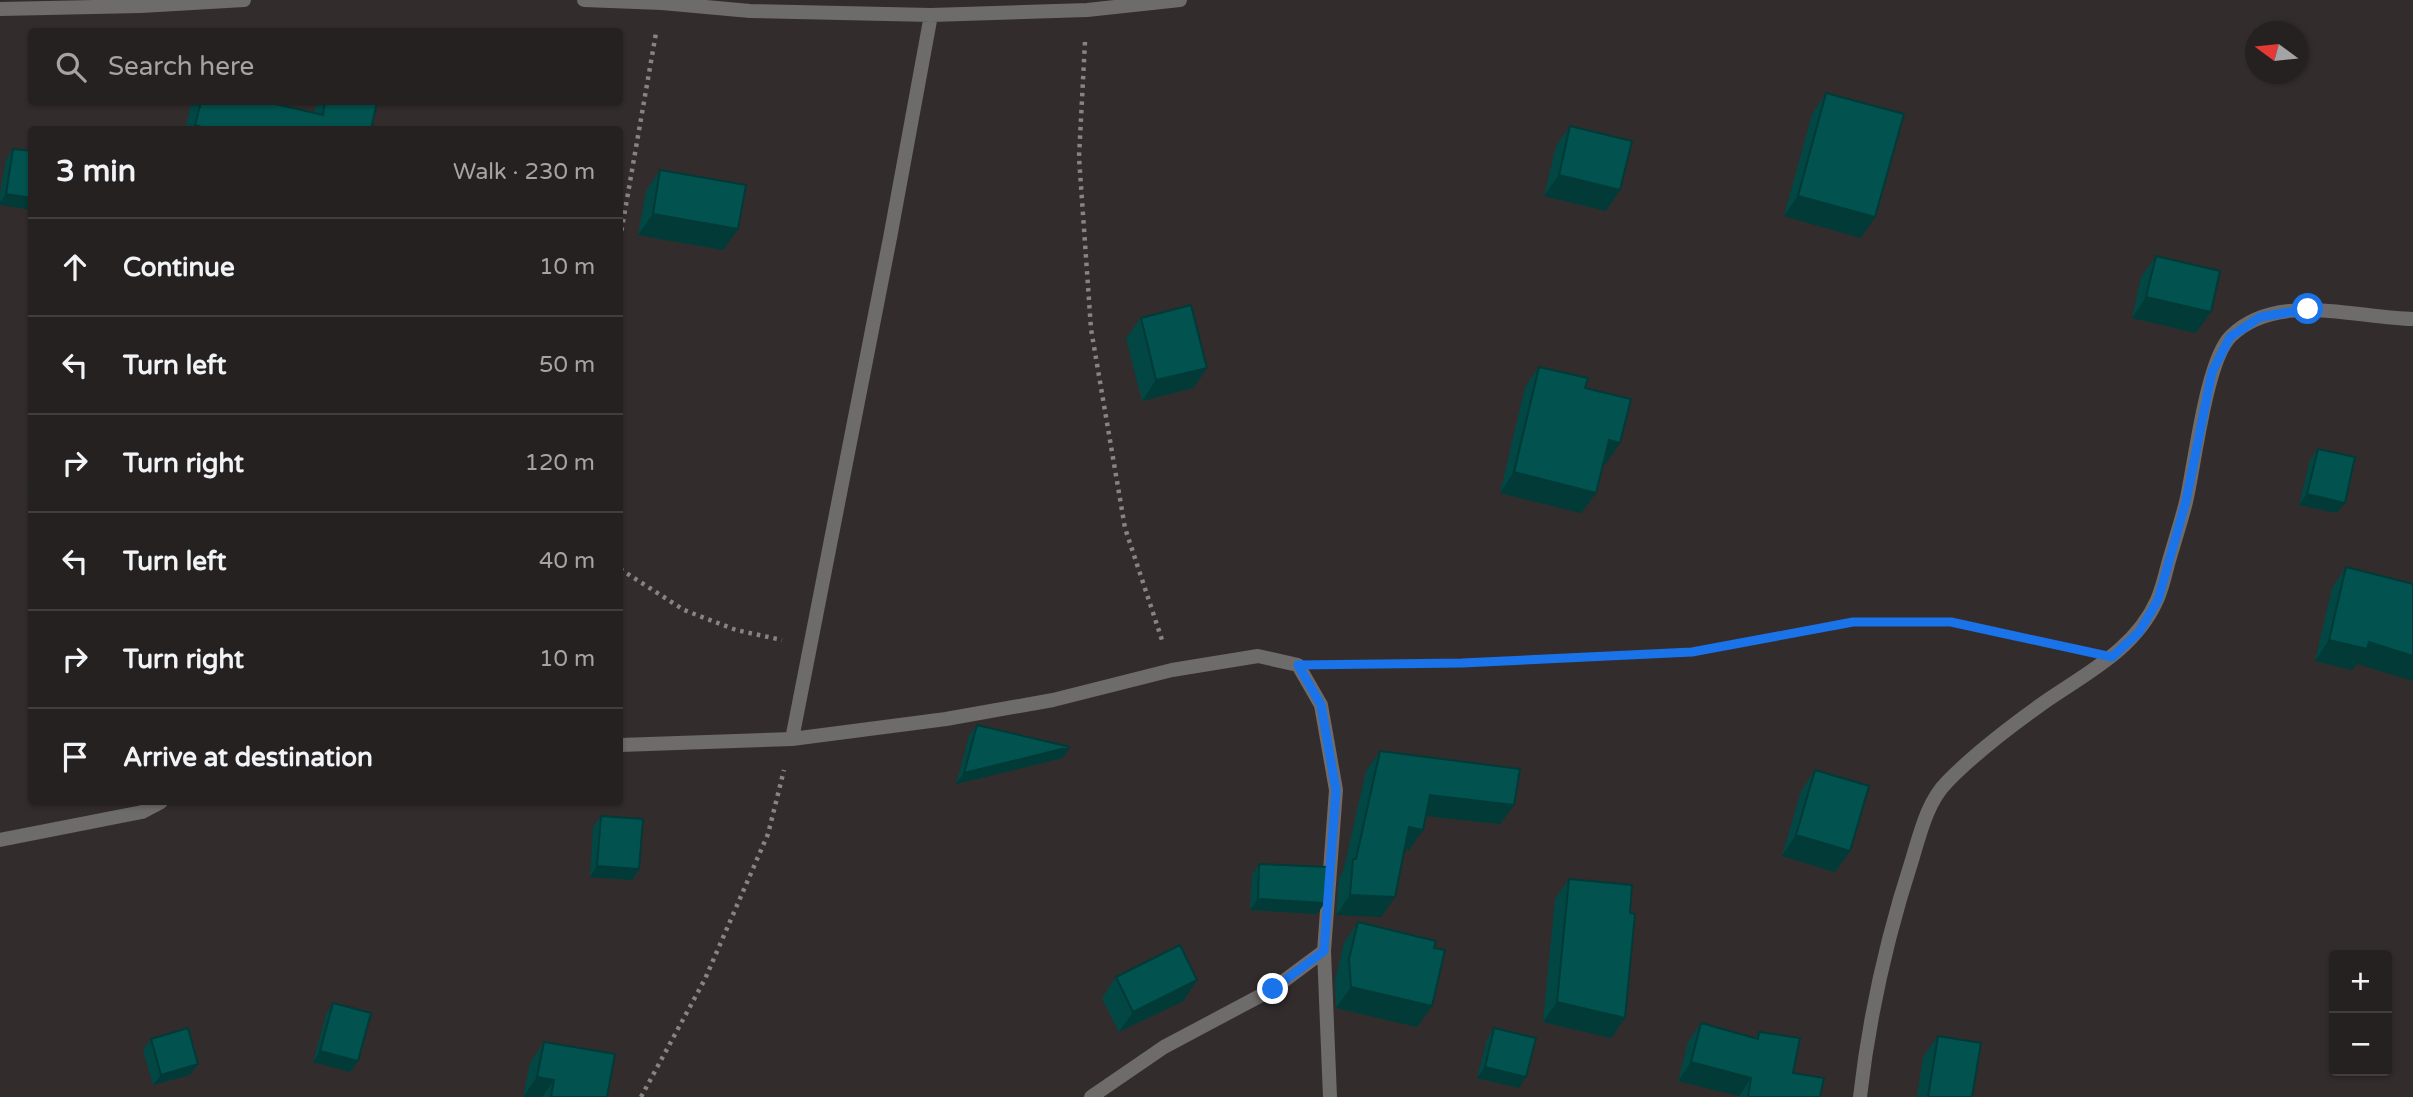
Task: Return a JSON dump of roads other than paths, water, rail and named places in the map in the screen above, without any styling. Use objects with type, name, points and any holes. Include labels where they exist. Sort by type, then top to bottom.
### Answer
[{"type":"street","points":[[0,9],[141,6],[244,0]]},
{"type":"street","points":[[584,0],[662,3],[750,11],[931,15],[1087,10],[1180,0]]},
{"type":"street","points":[[792,739],[931,15]]},
{"type":"street","points":[[1860,1097],[1863,1065],[1891,924],[1928,812],[1945,784],[1984,748],[2039,706],[2112,657],[2139,632],[2158,600],[2186,501],[2212,372],[2230,337],[2260,317],[2308,309],[2413,319]]},
{"type":"street","points":[[623,745],[792,739],[959,717],[1053,700],[1172,670],[1258,656],[1298,665],[1321,705],[1336,790],[1324,951],[1330,1097]]},
{"type":"street","points":[[0,840],[142,812],[156,805]]},
{"type":"street","points":[[1091,1097],[1164,1047],[1273,989],[1324,951]]}]
